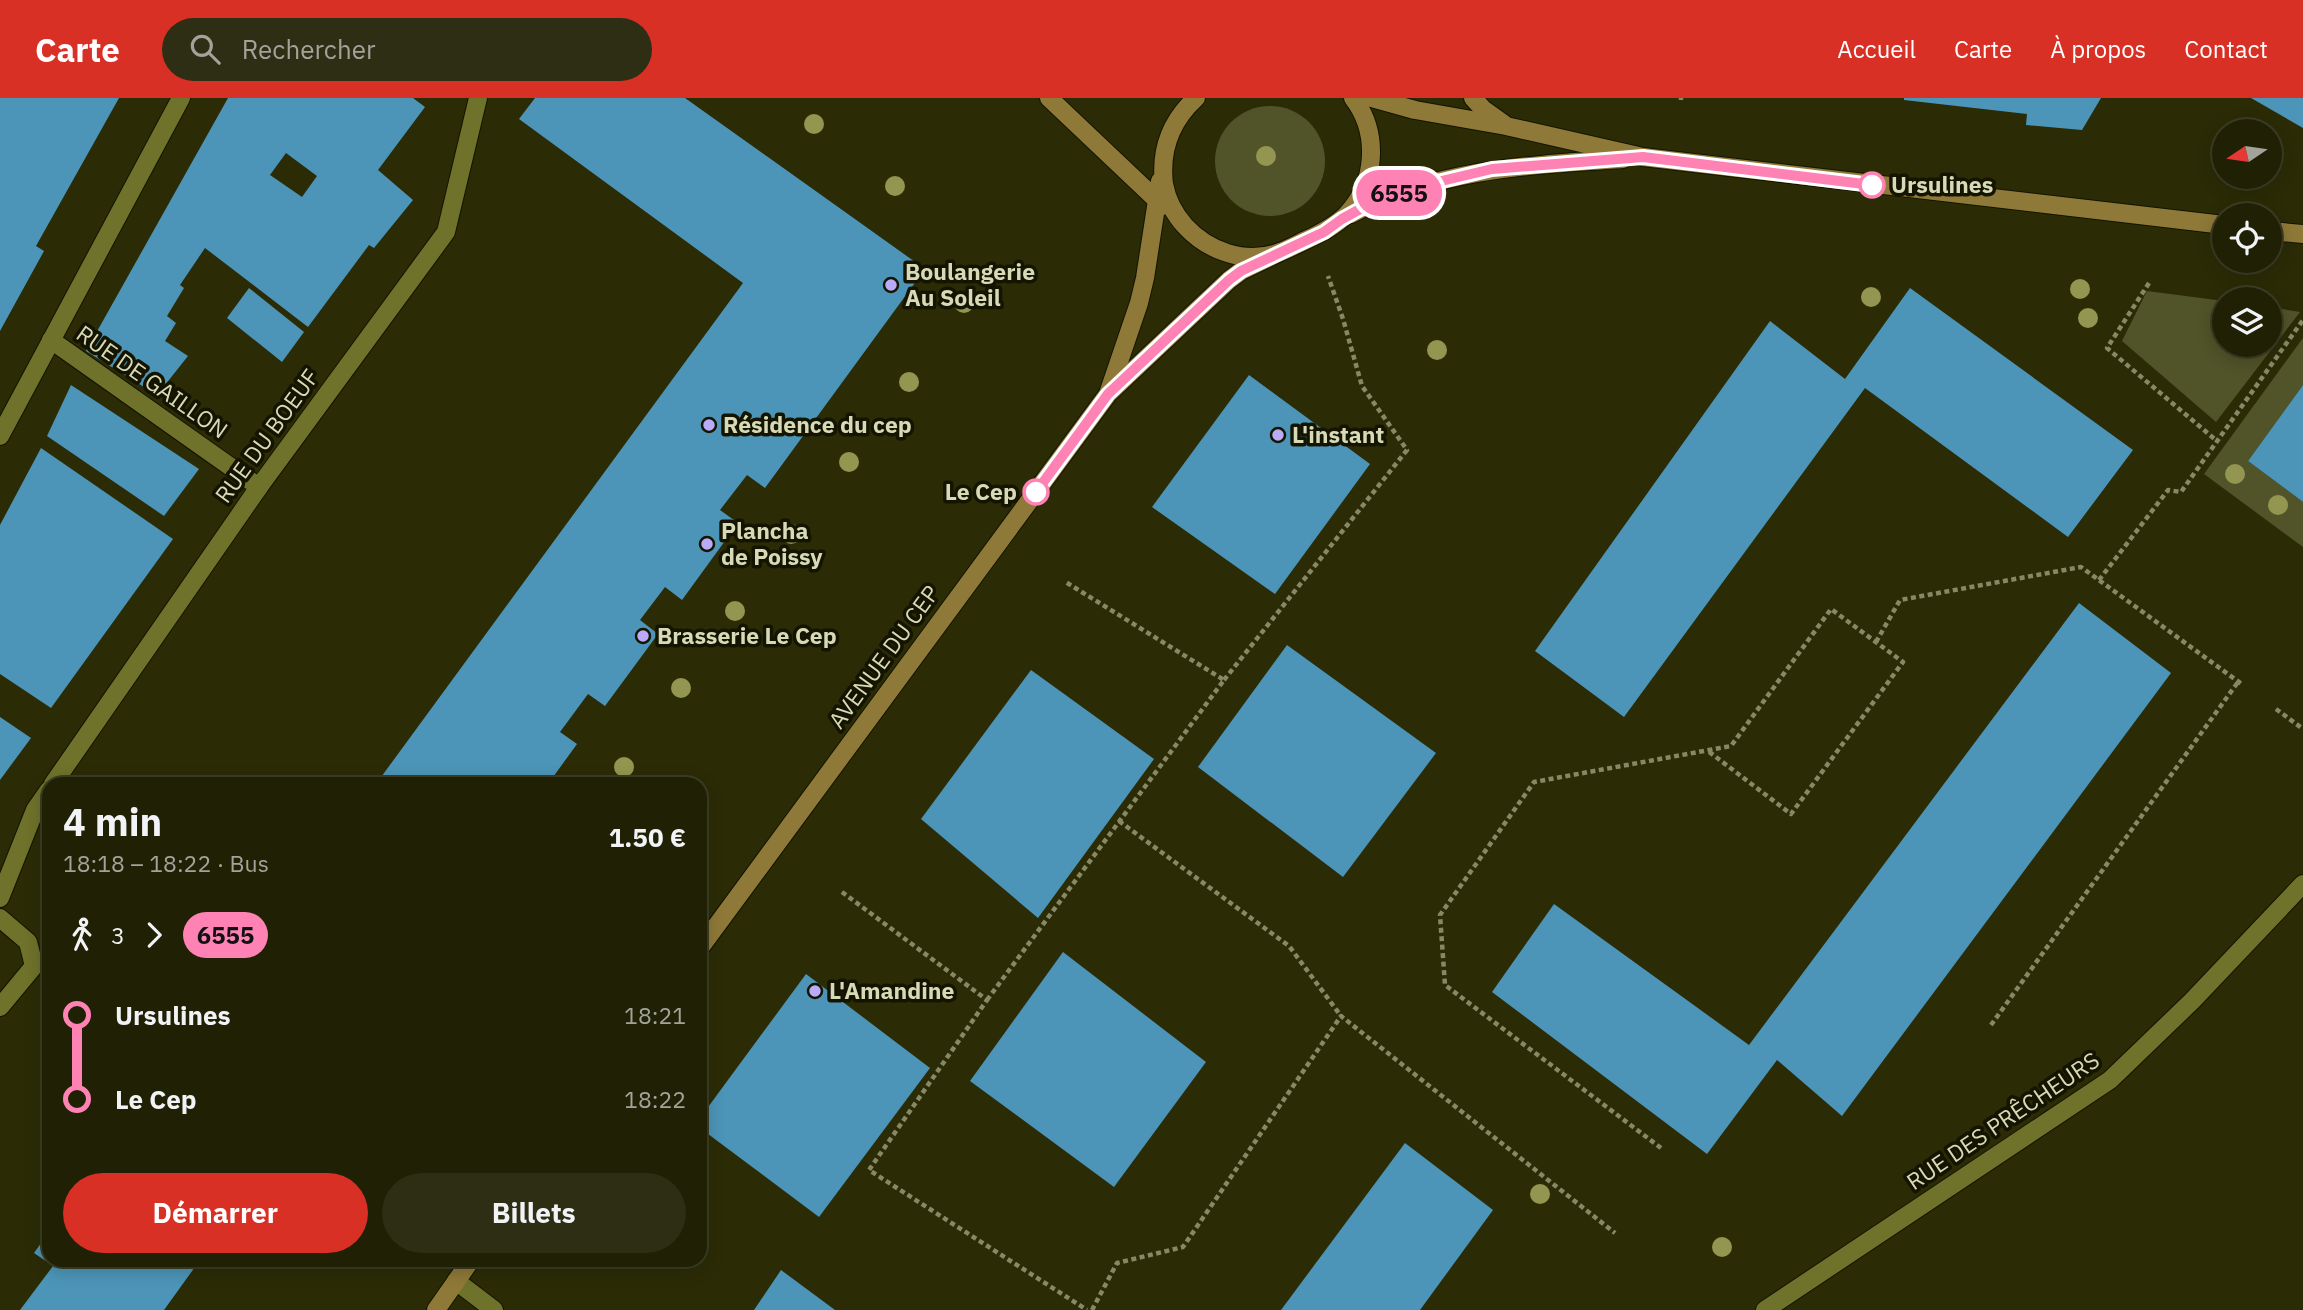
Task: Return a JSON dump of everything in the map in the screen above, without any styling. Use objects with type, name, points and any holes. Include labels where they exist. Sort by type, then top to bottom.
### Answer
[{"type":"street","points":[[0,434],[181,98]]},
{"type":"street","name":"RUE DU BOEUF","points":[[58,777],[259,486],[446,232],[478,98]]},
{"type":"street","points":[[1049,98],[1187,228]]},
{"type":"street","points":[[1196,98],[1174,125],[1163,158],[1166,192],[1178,217],[1192,234],[1209,246],[1229,254],[1258,257],[1280,252]]},
{"type":"street","points":[[1342,219],[1357,202],[1366,184],[1372,153],[1366,121],[1353,98]]},
{"type":"street","points":[[1369,134],[1371,98],[1415,110],[1506,126],[1643,157],[2212,224]]},
{"type":"street","points":[[1473,98],[1506,126]]},
{"type":"street","name":"AVENUE DU CEP","points":[[707,938],[1108,394],[1229,280],[1241,271],[1324,232],[1373,202],[1462,174],[1517,166],[1643,157]]},
{"type":"street","name":"AVENUE DU CEP","points":[[1108,394],[1145,278],[1163,158]]},
{"type":"street","points":[[2282,232],[2303,234]]},
{"type":"street","name":"RUE DE GAILLON","points":[[51,340],[259,486]]},
{"type":"street","points":[[0,898],[35,810],[42,800]]},
{"type":"street","name":"RUE DES PRÊCHEURS","points":[[1765,1310],[2110,1080],[2192,1001],[2303,884]]},
{"type":"street","points":[[0,918],[28,942],[34,965],[0,1007]]},
{"type":"street","points":[[436,1310],[466,1267]]},
{"type":"street","points":[[456,1281],[494,1310]]},
{"type":"path","points":[[1328,276],[1362,386],[1407,450],[1224,680],[987,1000],[869,1170],[1090,1310],[1116,1262],[1183,1247],[1341,1016]]},
{"type":"path","points":[[2149,283],[2107,348],[2217,441]]},
{"type":"path","points":[[2099,580],[2168,490],[2181,492],[2303,320]]},
{"type":"path","points":[[1876,642],[1900,600],[2081,567],[2240,684],[1992,1025]]},
{"type":"path","points":[[1064,581],[1224,680]]},
{"type":"path","points":[[1661,1148],[1445,985],[1440,915],[1534,782],[1731,746],[1830,609],[1903,662],[1791,814],[1708,751]]},
{"type":"path","points":[[2276,709],[2303,729]]},
{"type":"path","points":[[1119,821],[1289,946],[1341,1016],[1615,1233]]},
{"type":"path","points":[[842,892],[987,1000]]},
{"type":"green space","points":[[1270,106],[1291,111],[1309,122],[1320,140],[1325,161],[1320,182],[1309,200],[1291,211],[1270,216],[1249,211],[1231,200],[1220,182],[1215,161],[1220,140],[1231,122],[1249,111]]},
{"type":"green space","points":[[2147,291],[2212,299],[2212,357],[2266,357],[2216,422],[2122,341]]},
{"type":"green space","points":[[2282,309],[2300,312],[2282,336]]},
{"type":"green space","points":[[2303,338],[2303,385],[2248,461],[2303,502],[2303,547],[2204,474]]},
{"type":"building","points":[[0,98],[119,98],[36,246],[44,251],[0,331]]},
{"type":"building","points":[[228,98],[413,98],[425,107],[378,170],[413,200],[374,248],[369,245],[308,327],[205,248],[180,285],[184,288],[167,316],[176,323],[165,341],[188,356],[157,395],[86,351]],"holes":[[[286,153],[317,176],[302,197],[270,175]]]},
{"type":"building","name":"Résidence du cep","points":[[535,98],[685,98],[925,269],[765,488],[747,475],[720,510],[738,523],[682,600],[665,587],[640,620],[658,634],[605,706],[588,694],[560,732],[577,744],[553,777],[381,777],[743,283],[519,119]]},
{"type":"building","points":[[1904,98],[2101,98],[2082,130],[2026,125],[2027,114]]},
{"type":"building","points":[[2251,98],[2303,98],[2303,128]]},
{"type":"building","points":[[249,288],[304,332],[282,362],[227,318]]},
{"type":"building","points":[[1910,288],[2133,450],[2068,537],[1865,388],[1624,717],[1535,651],[1770,321],[1845,379]]},
{"type":"building","points":[[1249,375],[1370,464],[1275,594],[1152,507]]},
{"type":"building","points":[[71,385],[199,469],[164,516],[47,436]]},
{"type":"building","points":[[2303,385],[2303,502],[2248,461]]},
{"type":"building","points":[[41,448],[173,539],[51,708],[0,674],[0,525]]},
{"type":"building","points":[[2079,603],[2171,673],[1842,1116],[1777,1060],[1707,1154],[1492,992],[1554,904],[1749,1045]]},
{"type":"building","points":[[1287,645],[1436,753],[1343,877],[1198,767]]},
{"type":"building","points":[[1031,670],[1154,759],[1038,918],[921,819]]},
{"type":"building","points":[[0,717],[31,738],[0,780]]},
{"type":"building","points":[[1063,952],[1206,1062],[1114,1187],[970,1081]]},
{"type":"building","points":[[806,974],[930,1068],[819,1217],[707,1133],[707,1108]]},
{"type":"building","points":[[1405,1143],[1493,1210],[1420,1310],[1281,1310]]},
{"type":"building","points":[[42,1242],[42,1258],[34,1253]]},
{"type":"building","points":[[52,1267],[195,1267],[164,1310],[20,1310]]},
{"type":"building","points":[[781,1270],[835,1310],[754,1310]]},
{"type":"bus line","name":"6555","points":[[1036,492],[1108,394],[1229,280],[1252,265],[1324,232],[1373,202],[1462,174],[1492,169],[1643,157],[1872,185]]},
{"type":"place","name":"Ursulines","points":[[1872,185]]},
{"type":"place","name":"Boulangerie Au Soleil","points":[[891,285]]},
{"type":"place","name":"Résidence du cep","points":[[709,425]]},
{"type":"place","name":"L'instant","points":[[1278,435]]},
{"type":"place","name":"Le Cep","points":[[1036,492]]},
{"type":"place","name":"Plancha de Poissy","points":[[707,544]]},
{"type":"place","name":"Brasserie Le Cep","points":[[643,636]]},
{"type":"place","name":"L'Amandine","points":[[815,991]]}]
